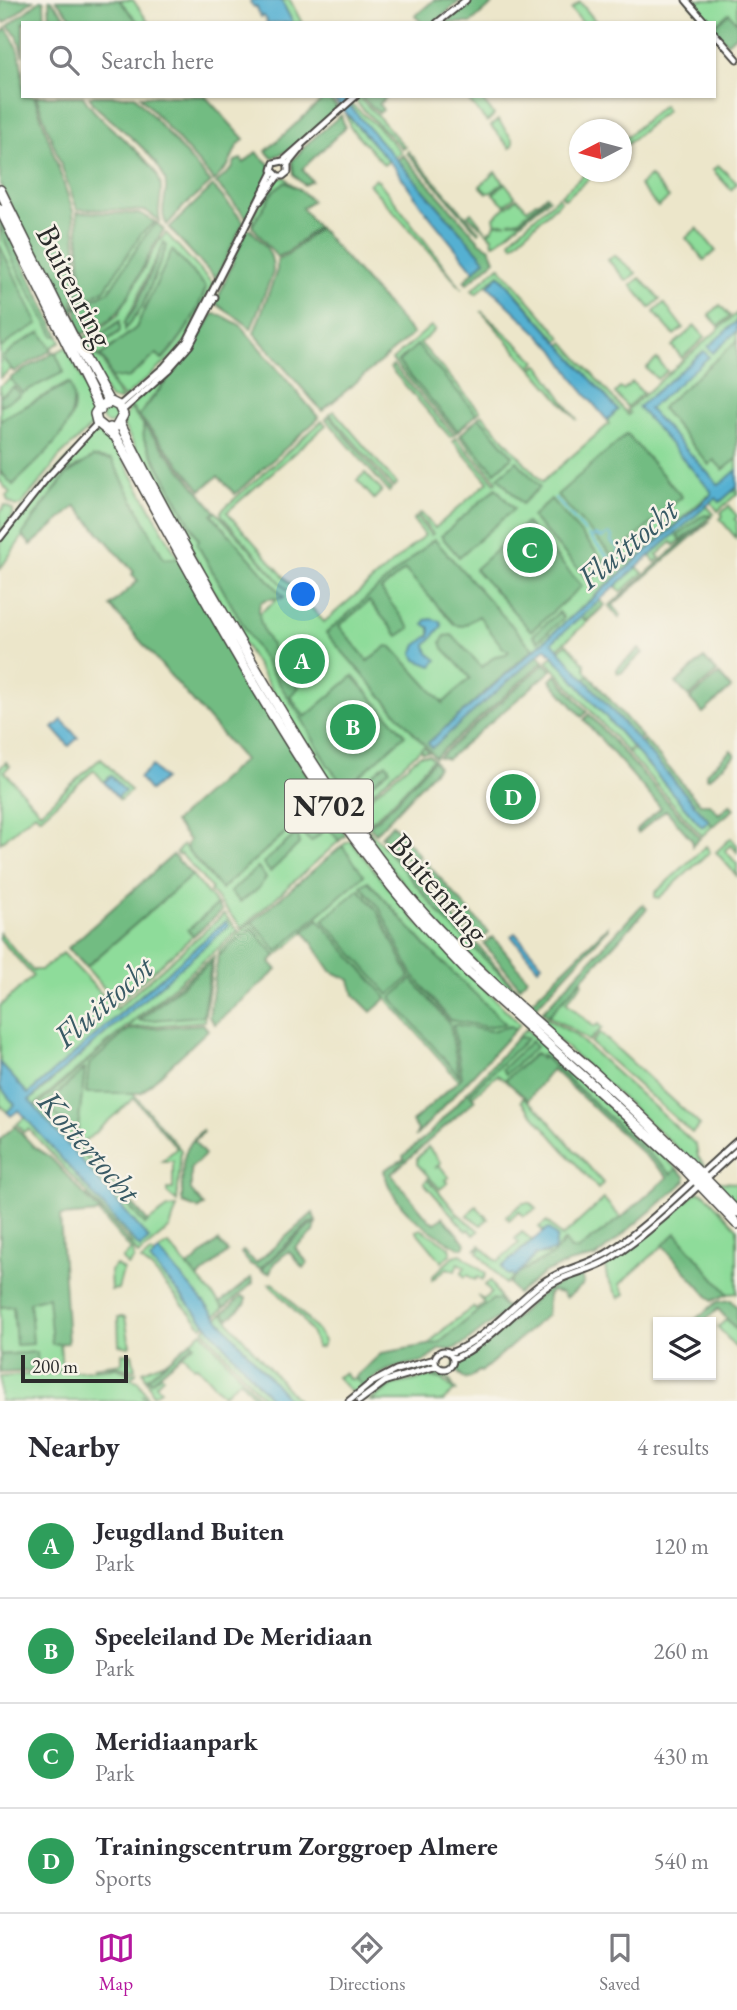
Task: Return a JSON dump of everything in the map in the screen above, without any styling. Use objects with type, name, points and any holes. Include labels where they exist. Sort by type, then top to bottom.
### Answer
[{"type":"highway","name":"Buitenring","points":[[0,190],[107,405]]},
{"type":"highway","name":"Buitenring","points":[[0,209],[107,405]]},
{"type":"highway","points":[[107,405],[123,418],[106,426],[96,414],[107,405]]},
{"type":"highway","name":"Buitenring","points":[[106,426],[116,439],[284,733],[371,863],[468,972],[737,1212]]},
{"type":"highway","name":"Buitenring","points":[[106,426],[201,575],[334,797],[380,861],[471,963],[668,1141],[737,1224]]},
{"type":"main road","points":[[440,21],[466,0]]},
{"type":"main road","points":[[686,0],[704,21]]},
{"type":"main road","points":[[445,21],[457,7]]},
{"type":"main road","points":[[716,35],[737,59]]},
{"type":"main road","points":[[107,405],[128,398],[164,368],[187,341],[275,174],[274,163],[286,162],[354,98]]},
{"type":"main road","points":[[275,174],[287,173],[286,162]]},
{"type":"main road","points":[[107,405],[169,370],[190,345],[211,306],[226,267]]},
{"type":"main road","points":[[0,538],[41,485],[84,438],[106,426]]},
{"type":"main road","points":[[452,1356],[488,1338],[544,1288],[594,1268],[625,1249],[737,1141]]},
{"type":"main road","points":[[700,1179],[737,1150]]},
{"type":"main road","points":[[436,1363],[439,1352],[445,1351],[452,1356]]},
{"type":"main road","points":[[349,1401],[396,1370],[436,1363],[447,1369],[452,1365],[452,1356]]},
{"type":"main road","points":[[359,1401],[386,1381],[436,1363]]},
{"type":"green space","points":[[0,0],[33,0],[5,23],[0,17]]},
{"type":"green space","points":[[40,0],[44,1],[45,21],[21,21],[21,49],[17,35],[8,26]]},
{"type":"green space","points":[[49,0],[51,0],[69,21],[50,21]]},
{"type":"green space","points":[[56,0],[119,0],[137,21],[74,21]]},
{"type":"green space","points":[[119,0],[133,0],[148,21],[137,21]]},
{"type":"green space","points":[[281,0],[290,0],[301,21],[292,21]]},
{"type":"green space","points":[[434,0],[461,0],[436,21],[420,21],[415,16]]},
{"type":"green space","points":[[471,0],[496,1],[473,21],[447,21]]},
{"type":"green space","points":[[687,0],[737,0],[737,23],[729,13],[716,24],[716,21],[705,21]]},
{"type":"green space","points":[[580,2],[595,21],[581,21],[571,9]]},
{"type":"green space","points":[[729,13],[737,23],[737,34],[727,43],[716,33],[716,24]]},
{"type":"green space","points":[[6,28],[15,44],[21,66],[21,98],[35,98],[73,211],[79,279],[73,304],[74,321],[69,324],[0,184],[0,35]]},
{"type":"green space","points":[[37,98],[84,98],[101,118],[148,162],[160,182],[160,221],[146,211],[77,209]]},
{"type":"green space","points":[[90,98],[137,98],[211,183],[167,225],[163,213],[166,183],[159,167],[143,148],[94,105]]},
{"type":"green space","points":[[142,98],[207,98],[244,139],[237,146],[228,166],[214,181]]},
{"type":"green space","points":[[319,98],[328,98],[338,108],[294,148],[272,158],[266,151],[321,101]]},
{"type":"green space","points":[[359,98],[405,147],[403,149],[357,103]]},
{"type":"green space","points":[[362,98],[385,98],[379,104],[383,110],[379,113]]},
{"type":"green space","points":[[481,98],[494,115],[487,122],[468,100]]},
{"type":"green space","points":[[351,104],[377,126],[401,152],[394,157],[349,106]]},
{"type":"green space","points":[[663,105],[667,110],[632,140],[632,132]]},
{"type":"green space","points":[[341,115],[345,128],[302,169],[312,181],[304,185],[294,175],[292,161],[308,143]]},
{"type":"green space","points":[[346,115],[389,161],[384,165],[350,127]]},
{"type":"green space","points":[[498,120],[513,140],[510,148],[491,126]]},
{"type":"green space","points":[[408,151],[479,231],[478,233],[407,153]]},
{"type":"green space","points":[[256,152],[270,165],[269,175],[247,218],[216,183],[232,169],[235,161],[241,159],[244,163]]},
{"type":"green space","points":[[403,155],[480,242],[490,248],[495,260],[467,284],[464,281],[485,260],[397,160]]},
{"type":"green space","points":[[718,165],[737,183],[731,190],[713,170]]},
{"type":"green space","points":[[495,172],[504,182],[487,193],[480,186]]},
{"type":"green space","points":[[650,176],[669,198],[658,207],[639,185]]},
{"type":"green space","points":[[285,177],[291,184],[285,182],[274,190],[252,226],[254,214],[261,202],[278,179]]},
{"type":"green space","points":[[375,179],[378,180],[462,289],[369,184]]},
{"type":"green space","points":[[285,182],[299,189],[312,201],[302,208],[317,227],[287,253],[277,257],[252,226],[274,190]]},
{"type":"green space","points":[[576,182],[585,182],[565,199],[561,195]]},
{"type":"green space","points":[[505,183],[515,196],[505,205],[493,194]]},
{"type":"green space","points":[[213,186],[244,222],[216,279],[169,228]]},
{"type":"green space","points":[[547,196],[519,220],[509,222],[520,221],[548,197],[549,199],[496,243],[493,244],[489,234],[495,224],[507,223],[495,223],[494,217],[517,198],[527,209]]},
{"type":"green space","points":[[558,197],[561,201],[513,245],[510,241],[515,235]]},
{"type":"green space","points":[[77,212],[142,214],[155,222],[141,234],[105,289],[75,307],[81,278]]},
{"type":"green space","points":[[471,212],[487,232],[468,215]]},
{"type":"green space","points":[[0,216],[59,336],[54,336],[21,277],[6,244]]},
{"type":"green space","points":[[0,223],[61,342],[0,378]]},
{"type":"green space","points":[[157,223],[145,236],[109,291],[75,309],[105,289],[141,234]]},
{"type":"green space","points":[[157,223],[164,230],[125,301],[110,319],[81,335],[77,309],[109,291],[145,236]]},
{"type":"green space","points":[[319,228],[413,334],[322,411],[254,333],[277,270],[277,260],[288,255]]},
{"type":"green space","points":[[697,228],[716,251],[704,260],[686,238]]},
{"type":"green space","points":[[250,229],[270,253],[273,265],[273,272],[251,329],[216,303],[246,230]]},
{"type":"green space","points":[[166,233],[213,284],[187,339],[173,356],[124,398],[114,386],[111,377],[128,378],[157,354],[163,359],[189,325],[206,287],[172,250],[136,328],[100,356],[93,351],[120,331],[119,322],[85,345],[81,339],[118,315]],"holes":[[[167,246],[136,317],[125,322],[155,261]]]},
{"type":"green space","points":[[164,242],[167,246],[142,307],[125,330],[125,322],[136,306]]},
{"type":"green space","points":[[0,246],[38,324],[0,349]]},
{"type":"green space","points":[[172,250],[206,287],[198,307],[182,335],[162,359],[157,354],[128,378],[111,377],[100,356],[136,328]]},
{"type":"green space","points":[[614,255],[636,273],[627,281],[608,260]]},
{"type":"green space","points":[[499,266],[562,338],[558,341],[499,274],[476,294],[472,290]]},
{"type":"green space","points":[[640,278],[660,299],[650,308],[631,285]]},
{"type":"green space","points":[[664,303],[683,328],[674,335],[654,312]]},
{"type":"green space","points":[[720,305],[730,316],[719,326],[709,315]]},
{"type":"green space","points":[[481,311],[536,361],[531,368]]},
{"type":"green space","points":[[737,313],[737,470],[424,747],[428,752],[422,752],[422,748],[365,799],[359,810],[361,822],[358,827],[337,799],[224,610],[123,425],[129,407],[143,424],[144,440],[199,541],[197,544],[244,626],[282,595],[212,515],[216,512],[288,591],[222,516],[221,511],[322,421],[326,425],[227,512],[324,622],[425,535],[413,520],[416,517],[431,535],[433,534],[418,515],[421,513],[435,528],[488,482],[453,441],[456,438],[495,483],[497,481],[459,436],[461,434],[495,472],[513,456],[479,417],[482,414],[542,482],[609,424],[607,420],[618,410],[560,346],[564,342],[628,415],[630,413],[627,410]]},
{"type":"green space","points":[[213,314],[240,325],[319,418],[235,494],[218,476],[201,490],[139,416],[195,345]]},
{"type":"green space","points":[[74,321],[80,341],[104,362],[112,386],[122,400],[110,399],[69,324]]},
{"type":"green space","points":[[120,321],[120,331],[93,351],[85,345]]},
{"type":"green space","points":[[431,326],[435,330],[420,343],[480,411],[477,414],[417,346],[398,361],[458,431],[456,433],[392,360]]},
{"type":"green space","points":[[695,326],[705,337],[682,358],[672,346]]},
{"type":"green space","points":[[41,332],[52,350],[14,372],[3,359],[4,356],[20,343]]},
{"type":"green space","points":[[737,341],[737,459],[723,470],[714,460],[709,465],[661,408]]},
{"type":"green space","points":[[417,345],[477,414],[458,431],[398,362]]},
{"type":"green space","points":[[66,347],[95,404],[93,425],[58,458],[21,505],[16,506],[8,501],[6,496],[10,493],[0,481],[0,471],[13,485],[59,437],[72,415],[74,402],[68,383],[0,420],[0,386]]},
{"type":"green space","points":[[55,352],[64,372],[22,393],[10,378]]},
{"type":"green space","points":[[657,359],[667,371],[657,379],[646,368]]},
{"type":"green space","points":[[181,361],[144,408],[139,416],[130,406]]},
{"type":"green space","points":[[537,365],[540,366],[577,420],[533,369]]},
{"type":"green space","points":[[393,366],[454,435],[450,437],[390,368]]},
{"type":"green space","points":[[632,382],[643,393],[627,407],[615,393]]},
{"type":"green space","points":[[69,383],[73,398],[72,413],[66,426],[47,452],[13,485],[0,471],[0,420]]},
{"type":"green space","points":[[14,387],[20,395],[0,406],[0,396]]},
{"type":"green space","points":[[107,408],[113,408],[118,416],[116,422],[107,424],[102,419],[102,413]]},
{"type":"green space","points":[[334,411],[397,484],[393,487],[330,414]]},
{"type":"green space","points":[[329,416],[391,489],[389,492],[326,419]]},
{"type":"green space","points":[[479,417],[513,456],[495,472],[461,434]]},
{"type":"green space","points":[[143,424],[216,512],[212,515],[284,597],[261,602],[260,621],[278,657],[299,687],[290,696],[305,717],[353,676],[405,735],[346,788],[327,764],[197,544],[199,540],[144,439]]},
{"type":"green space","points":[[100,431],[109,434],[178,558],[164,559],[112,460],[77,466],[66,475],[0,569],[1,541],[17,516],[62,465]]},
{"type":"green space","points":[[627,434],[682,497],[613,557],[557,495]]},
{"type":"green space","points":[[93,457],[112,460],[164,559],[178,558],[267,711],[346,835],[339,841],[328,827],[311,842],[300,831],[318,814],[314,808],[221,889],[186,848],[189,840],[174,822],[244,760],[110,606],[138,581],[132,574],[134,572],[76,506],[31,545],[22,535],[66,475]]},
{"type":"green space","points":[[517,461],[540,487],[522,504],[498,477]]},
{"type":"green space","points":[[365,473],[382,491],[374,499],[357,480]]},
{"type":"green space","points":[[737,487],[737,494],[718,511],[711,502],[716,497],[720,502]]},
{"type":"green space","points":[[496,488],[514,509],[459,557],[441,536]]},
{"type":"green space","points":[[551,499],[608,565],[589,581],[532,517]]},
{"type":"green space","points":[[5,505],[13,510],[13,515],[0,533],[0,513]]},
{"type":"green space","points":[[706,505],[714,514],[699,518],[678,536],[681,540],[674,545],[672,542],[657,555],[660,558],[655,562],[650,556]]},
{"type":"green space","points":[[729,506],[737,516],[736,538],[720,519],[723,516],[721,513]]},
{"type":"green space","points":[[705,515],[711,517],[681,540],[677,536],[699,518]]},
{"type":"green space","points":[[710,521],[613,605],[621,615],[619,618],[609,606],[691,534]]},
{"type":"green space","points":[[526,523],[582,586],[531,631],[475,569]]},
{"type":"green space","points":[[434,539],[533,649],[428,743],[432,747],[538,654],[544,661],[435,757],[326,633]],"holes":[[[405,570],[455,625],[463,626],[479,616],[503,648],[509,651],[495,656],[482,667],[452,635],[445,636],[441,642],[443,648],[470,678],[443,703],[392,647],[387,646],[368,661],[339,626],[369,601],[398,636],[410,628],[381,590]]]},
{"type":"green space","points":[[637,567],[643,573],[621,592],[616,586]]},
{"type":"green space","points":[[600,600],[605,605],[587,622],[581,616]]},
{"type":"green space","points":[[559,612],[564,618],[538,641],[533,635]]},
{"type":"green space","points":[[581,616],[587,622],[557,649],[551,642]]},
{"type":"green space","points":[[567,644],[585,664],[589,675],[584,679],[559,650]]},
{"type":"green space","points":[[639,649],[643,653],[618,673],[616,669]]},
{"type":"green space","points":[[553,656],[632,747],[627,752],[547,661]]},
{"type":"green space","points":[[704,658],[717,672],[689,697],[676,683]]},
{"type":"green space","points":[[545,663],[552,670],[447,759],[439,757]]},
{"type":"green space","points":[[719,674],[731,688],[703,713],[690,699]]},
{"type":"green space","points":[[556,675],[587,712],[582,717],[550,680]]},
{"type":"green space","points":[[589,675],[642,737],[638,741],[584,679]]},
{"type":"green space","points":[[589,714],[700,838],[692,846],[692,840],[666,810],[638,833],[636,830],[661,808],[584,720]]},
{"type":"green space","points":[[644,739],[700,804],[710,804],[719,814],[730,804],[734,809],[713,826],[640,743]]},
{"type":"green space","points":[[634,749],[702,827],[709,821],[713,826],[702,836],[628,753]]},
{"type":"green space","points":[[731,750],[735,755],[709,778],[706,777],[706,773]]},
{"type":"green space","points":[[420,755],[429,755],[433,759],[389,806],[368,824],[363,811],[367,800]]},
{"type":"green space","points":[[101,758],[131,791],[120,800],[117,797],[124,791],[111,776],[104,782],[94,770],[40,818],[35,813],[0,843],[0,768],[6,762],[10,766],[4,771],[40,812]]},
{"type":"green space","points":[[434,760],[438,767],[376,833],[369,826],[392,806]]},
{"type":"green space","points":[[386,763],[390,769],[369,786],[365,781]]},
{"type":"green space","points":[[314,808],[339,841],[242,928],[210,891],[212,889],[181,854],[176,853],[183,845],[221,889]]},
{"type":"green space","points":[[392,824],[420,856],[411,863],[381,837]]},
{"type":"green space","points":[[364,826],[447,922],[521,994],[533,1010],[529,1014],[435,923],[360,830]]},
{"type":"green space","points":[[296,834],[299,844],[270,872],[263,863]]},
{"type":"green space","points":[[731,838],[737,845],[737,852],[731,845],[725,850],[737,864],[737,876],[716,852]]},
{"type":"green space","points":[[350,840],[415,920],[520,1024],[515,1030],[511,1026],[491,1031],[453,1024],[462,1077],[459,1081],[318,920],[276,956],[252,928],[218,956],[219,951],[252,922],[277,950],[363,875],[342,846]],"holes":[[[368,881],[426,946],[481,1001],[450,1020],[412,974],[379,907],[362,887]],[[359,889],[377,910],[410,976],[324,920]],[[412,979],[450,1024],[459,1076]]]},
{"type":"green space","points":[[381,843],[411,870],[521,994],[447,922]]},
{"type":"green space","points":[[342,846],[364,875],[277,951],[252,922]]},
{"type":"green space","points":[[706,846],[710,852],[659,898],[655,897],[655,893]]},
{"type":"green space","points":[[173,855],[192,875],[86,967],[68,948]]},
{"type":"green space","points":[[423,859],[489,933],[480,940],[414,866]]},
{"type":"green space","points":[[258,867],[266,878],[258,889],[240,902],[230,892]]},
{"type":"green space","points":[[192,875],[217,905],[188,930],[193,936],[115,1005],[109,999],[111,996],[86,967]]},
{"type":"green space","points":[[368,881],[426,946],[506,1024],[486,1027],[450,1020],[412,974],[379,907],[361,886]]},
{"type":"green space","points":[[359,889],[377,910],[410,977],[389,995],[323,920]]},
{"type":"green space","points":[[643,904],[647,909],[548,1016],[542,1012]]},
{"type":"green space","points":[[217,905],[222,911],[193,936],[188,930]]},
{"type":"green space","points":[[224,914],[238,931],[34,1106],[29,1101],[229,924],[149,988],[28,1094],[0,1063],[0,1006],[33,976],[0,939],[0,933],[32,970],[41,970],[63,953],[116,1009]]},
{"type":"green space","points":[[318,919],[387,998],[371,1012],[354,995],[350,980],[331,971],[304,931]]},
{"type":"green space","points":[[608,926],[608,929],[536,1007],[532,1001]]},
{"type":"green space","points":[[252,928],[276,956],[270,962],[277,970],[215,1024],[209,1017],[218,956]]},
{"type":"green space","points":[[493,937],[527,978],[520,987],[484,944]]},
{"type":"green space","points":[[214,956],[204,1021],[128,1027]],"holes":[[[211,962],[203,1015],[141,1021],[140,1020]]]},
{"type":"green space","points":[[211,962],[203,1016],[140,1021],[140,1020]]},
{"type":"green space","points":[[412,979],[450,1024],[459,1076],[391,998]]},
{"type":"green space","points":[[581,981],[583,983],[566,1002],[594,1027],[598,1024],[602,1028],[589,1041],[548,1016]]},
{"type":"green space","points":[[540,1015],[573,1033],[696,1145],[698,1157],[705,1165],[698,1167],[536,1020]]},
{"type":"green space","points":[[203,1024],[208,1030],[141,1093],[86,1093],[89,1065],[128,1030]]},
{"type":"green space","points":[[453,1024],[491,1031],[511,1026],[515,1030],[415,1137],[418,1130],[412,1122],[462,1077]]},
{"type":"green space","points":[[526,1029],[677,1169],[671,1175],[543,1055],[543,1060],[535,1053],[505,1080],[497,1075],[472,1097],[470,1094],[527,1038],[518,1037]]},
{"type":"green space","points":[[128,1030],[89,1065],[86,1093],[132,1092],[181,1150],[177,1202],[167,1193],[167,1189],[173,1189],[173,1161],[162,1161],[177,1148],[134,1098],[81,1145],[145,1224],[168,1208],[177,1207],[170,1228],[138,1255],[129,1239],[29,1129],[24,1132],[17,1124],[25,1117],[140,1247],[149,1239],[35,1108],[123,1031]],"holes":[[[85,1070],[77,1136],[47,1103]]]},
{"type":"green space","points":[[600,1033],[700,1125],[692,1133],[591,1043]]},
{"type":"green space","points":[[518,1037],[528,1038],[470,1094],[475,1100],[391,1174],[429,1220],[435,1223],[443,1217],[466,1244],[459,1248],[424,1226],[403,1207],[394,1196],[384,1170],[404,1159],[403,1156],[429,1134]]},
{"type":"green space","points":[[531,1041],[536,1047],[506,1074],[502,1069]]},
{"type":"green space","points":[[536,1053],[542,1059],[542,1055],[671,1174],[677,1169],[685,1176],[686,1181],[596,1257],[568,1263],[544,1273],[517,1294],[509,1283],[520,1272],[551,1256],[565,1241],[571,1249],[578,1250],[621,1218],[668,1177],[552,1069],[528,1100],[505,1080]]},
{"type":"green space","points":[[85,1069],[77,1136],[75,1136],[46,1104]]},
{"type":"green space","points":[[0,1087],[16,1105],[7,1112],[2,1106],[0,1108]]},
{"type":"green space","points":[[523,1097],[542,1113],[603,1183],[598,1189],[521,1101]]},
{"type":"green space","points":[[15,1126],[34,1147],[50,1157],[101,1213],[60,1216],[68,1343],[52,1344],[48,1297],[30,1302],[33,1344],[16,1345],[13,1306],[0,1307],[0,1139]]},
{"type":"green space","points":[[202,1130],[194,1141],[205,1155],[191,1168],[191,1191],[204,1206],[199,1209],[183,1203],[182,1169],[185,1153]]},
{"type":"green space","points":[[79,1142],[148,1222],[145,1225],[75,1145]]},
{"type":"green space","points":[[428,1147],[441,1163],[435,1168],[440,1166],[449,1177],[445,1180],[448,1183],[440,1189],[417,1164],[417,1158]]},
{"type":"green space","points":[[713,1176],[720,1182],[737,1183],[737,1207],[714,1182]]},
{"type":"green space","points":[[428,1179],[457,1213],[479,1231],[474,1235],[469,1229],[466,1231],[455,1215],[453,1216],[424,1183]]},
{"type":"green space","points":[[697,1192],[704,1193],[737,1228],[737,1293],[728,1294],[676,1234],[620,1284],[625,1294],[619,1298],[607,1278],[605,1266]]},
{"type":"green space","points":[[87,1195],[133,1248],[134,1259],[128,1266],[122,1259],[131,1250]]},
{"type":"green space","points":[[604,1199],[621,1218],[577,1250],[571,1249],[564,1241],[551,1256],[520,1272],[519,1270],[537,1255],[548,1254],[543,1231],[539,1227],[547,1221],[562,1237]]},
{"type":"green space","points":[[523,1203],[530,1203],[536,1209],[524,1216],[519,1211],[509,1220],[506,1216]]},
{"type":"green space","points":[[476,1206],[488,1219],[481,1225],[467,1215]]},
{"type":"green space","points":[[313,1213],[316,1222],[309,1223],[260,1269],[250,1264],[241,1253],[243,1251],[256,1263]]},
{"type":"green space","points":[[316,1224],[314,1232],[295,1248],[308,1263],[303,1268],[289,1251],[274,1263],[270,1273],[262,1271],[310,1225]]},
{"type":"green space","points":[[421,1229],[450,1247],[451,1253],[442,1262],[416,1231]]},
{"type":"green space","points":[[522,1232],[532,1240],[502,1267],[515,1276],[505,1284],[478,1253],[481,1248],[475,1250],[480,1245],[499,1261],[519,1243],[515,1239]]},
{"type":"green space","points":[[676,1233],[728,1294],[712,1301],[667,1250],[663,1245]]},
{"type":"green space","points":[[218,1241],[228,1252],[198,1278],[188,1267]]},
{"type":"green space","points":[[168,1244],[224,1308],[215,1316],[159,1251]]},
{"type":"green space","points":[[151,1252],[155,1256],[151,1261],[206,1324],[202,1327],[152,1269],[141,1261]]},
{"type":"green space","points":[[461,1254],[486,1274],[483,1280],[478,1277],[475,1280],[468,1275],[465,1277],[461,1273],[465,1267],[458,1263],[455,1271],[447,1268],[432,1280],[454,1256]]},
{"type":"green space","points":[[116,1265],[123,1270],[118,1289],[111,1290],[110,1271]]},
{"type":"green space","points":[[581,1275],[584,1284],[566,1298],[562,1293],[552,1291],[548,1295],[547,1315],[481,1372],[468,1379],[463,1378],[453,1367],[456,1360],[491,1340],[543,1292]]},
{"type":"green space","points":[[251,1278],[253,1283],[224,1308],[220,1303]]},
{"type":"green space","points":[[491,1281],[503,1305],[507,1307],[502,1306],[493,1299],[439,1343],[430,1345],[449,1325],[473,1307],[476,1310],[484,1303],[477,1295],[483,1300],[491,1293],[485,1285]]},
{"type":"green space","points":[[272,1283],[320,1334],[324,1341],[322,1347],[317,1348],[307,1326],[269,1284]]},
{"type":"green space","points":[[242,1296],[246,1298],[246,1303],[228,1319],[223,1313]]},
{"type":"green space","points":[[49,1297],[52,1344],[60,1343],[62,1370],[38,1371],[36,1352],[0,1355],[0,1307],[13,1306],[32,1344],[30,1301]]},
{"type":"green space","points":[[493,1299],[507,1307],[506,1311],[464,1344],[451,1350],[439,1349],[425,1361],[388,1370],[363,1387],[355,1377],[382,1353],[439,1343]]},
{"type":"green space","points":[[731,1300],[737,1307],[737,1330],[718,1309],[709,1317],[698,1317],[717,1302]]},
{"type":"green space","points":[[223,1313],[298,1401],[290,1401],[217,1318]]},
{"type":"green space","points":[[118,1317],[125,1317],[128,1347],[119,1345]]},
{"type":"green space","points":[[727,1319],[737,1331],[737,1349],[718,1327]]},
{"type":"green space","points":[[208,1326],[273,1401],[266,1401],[204,1330]]},
{"type":"green space","points":[[202,1332],[262,1401],[258,1401],[240,1380],[223,1395],[197,1366],[194,1367],[182,1354],[194,1345],[191,1341]]},
{"type":"green space","points":[[191,1341],[194,1344],[151,1382],[148,1378]]},
{"type":"green space","points":[[37,1352],[38,1371],[0,1373],[0,1355]]},
{"type":"green space","points":[[122,1353],[132,1354],[135,1369],[128,1370],[117,1366],[92,1367],[122,1363]]},
{"type":"green space","points":[[167,1361],[148,1378],[151,1382],[161,1374],[163,1377],[156,1384],[161,1390],[153,1395],[143,1371]]},
{"type":"green space","points":[[116,1368],[129,1373],[136,1372],[129,1378],[138,1381],[150,1401],[142,1395],[145,1401],[0,1401],[0,1377]]},
{"type":"green space","points":[[434,1370],[444,1371],[457,1392],[446,1379],[430,1374],[397,1381],[365,1401],[390,1381]]},
{"type":"green space","points":[[344,1373],[351,1380],[355,1377],[363,1387],[356,1392],[350,1391],[337,1377]]},
{"type":"green space","points":[[431,1377],[441,1379],[454,1391],[443,1401],[371,1401],[393,1385]]},
{"type":"water","points":[[281,0],[292,21],[267,21],[250,2]]},
{"type":"water","points":[[333,98],[343,98],[485,260],[474,271],[426,212],[395,168]]},
{"type":"water","points":[[499,275],[618,410],[607,420],[581,389],[554,349],[488,286]]},
{"type":"water","points":[[737,321],[737,331],[713,353],[708,347]]},
{"type":"water","points":[[704,351],[709,357],[649,409],[719,485],[737,470],[737,487],[720,502],[716,498],[711,502],[552,642],[709,821],[702,827],[546,648],[432,748],[428,743],[711,495],[711,491],[638,407]]},
{"type":"water","points":[[426,620],[440,621],[442,626],[426,645],[428,653],[437,660],[432,666],[416,660],[413,653],[417,645],[430,635],[430,628],[424,624]]},
{"type":"water","points":[[62,720],[78,738],[69,746],[53,728]]},
{"type":"water","points":[[152,766],[164,779],[150,791],[139,778]]},
{"type":"water","points":[[111,776],[125,791],[117,797],[104,782]]},
{"type":"water","points":[[226,921],[229,925],[29,1100],[149,1239],[140,1248],[19,1110],[11,1116],[7,1112],[15,1105],[0,1087],[0,1063],[28,1094]]},
{"type":"water","points":[[515,933],[542,964],[538,968],[511,936]]},
{"type":"water","points":[[548,1228],[557,1237],[554,1251],[536,1255],[515,1276],[506,1274],[502,1267]]},
{"type":"water","points":[[159,1251],[290,1401],[273,1401],[150,1260]]},
{"type":"waterway","name":"Fluittocht","points":[[555,498],[585,532]]},
{"type":"waterway","name":"Fluittocht","points":[[591,538],[595,535],[602,538],[609,534],[612,536],[611,542],[619,549],[619,558],[614,563]]},
{"type":"waterway","name":"Fluittocht","points":[[588,535],[617,567]]},
{"type":"place","name":"Meridiaanpark","points":[[530,550]]},
{"type":"place","name":"Jeugdland Buiten","points":[[302,661]]},
{"type":"place","name":"Speeleiland De Meridiaan","points":[[353,727]]},
{"type":"place","name":"Trainingscentrum Zorggroep Almere","points":[[513,797]]},
{"type":"water label","name":"Kottertocht","points":[[90,1146]]}]
